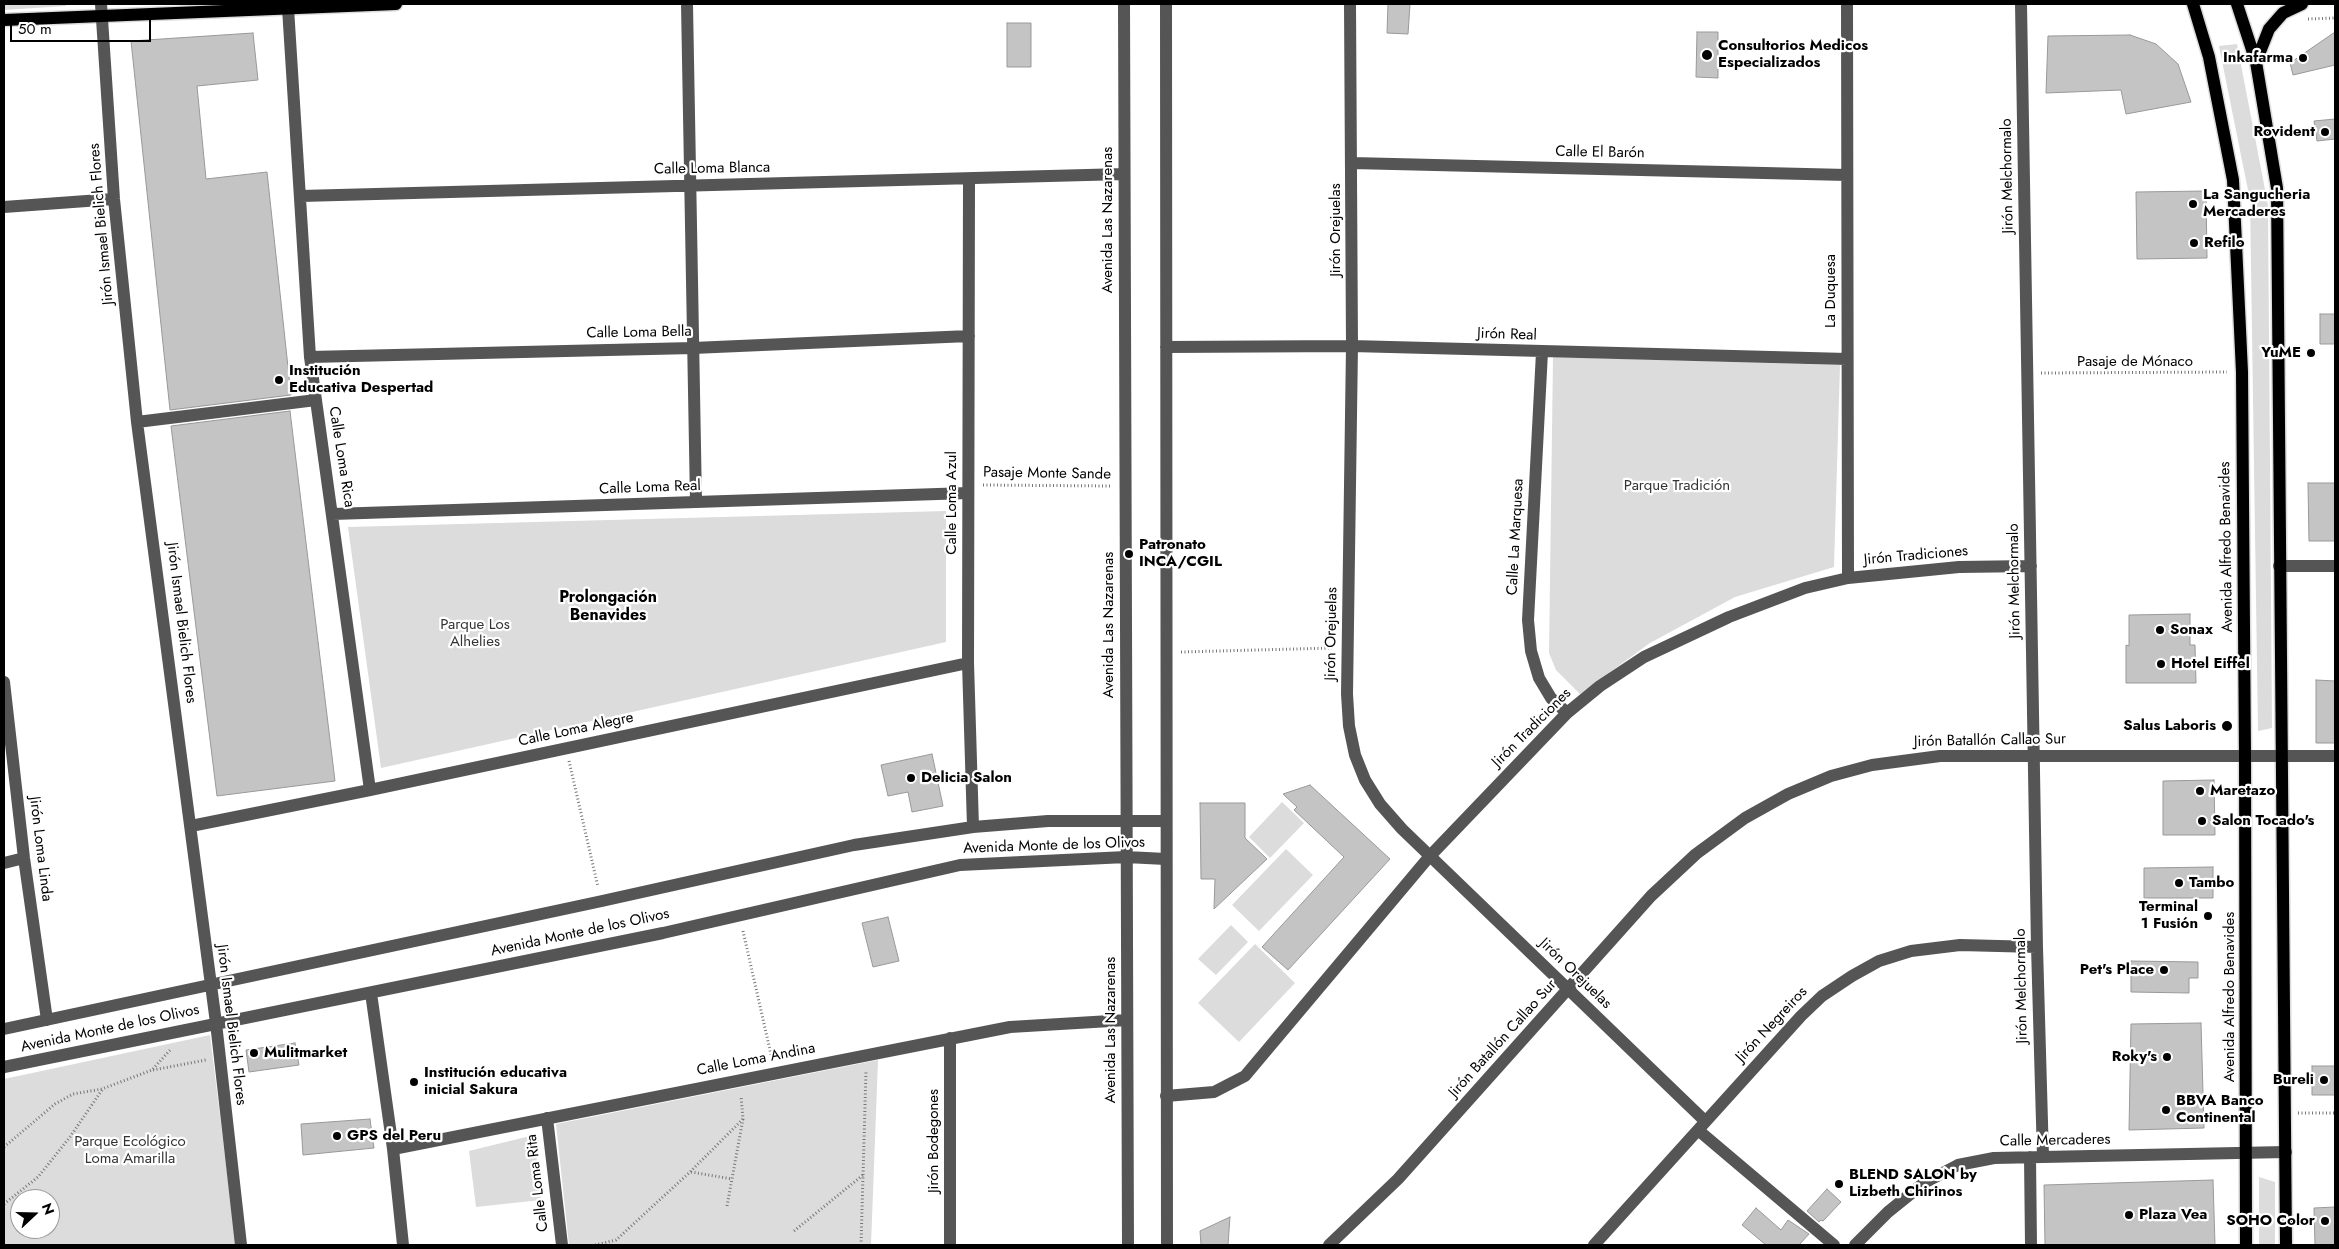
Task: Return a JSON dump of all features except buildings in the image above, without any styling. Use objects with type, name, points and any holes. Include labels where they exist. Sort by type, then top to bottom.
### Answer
[{"type":"main road","points":[[4,20],[102,9],[288,8],[396,4]]},
{"type":"main road","name":"Avenida Alfredo Benavides","points":[[2193,4],[2209,57],[2233,180],[2242,372],[2246,1245]]},
{"type":"main road","points":[[2237,4],[2256,62],[2276,188],[2286,1245]]},
{"type":"main road","points":[[2256,62],[2269,30],[2283,13],[2302,4]]},
{"type":"street","points":[[687,4],[696,502]]},
{"type":"street","name":"Avenida Las Nazarenas","points":[[1124,4],[1128,1245]]},
{"type":"street","points":[[1166,4],[1167,1245]]},
{"type":"street","name":"Jirón Orejuelas","points":[[1350,4],[1352,346],[1349,726],[1355,756],[1365,780],[1380,804],[1429,857],[1568,990],[1701,1126],[1834,1245]]},
{"type":"street","name":"La Duquesa","points":[[1847,4],[1848,578]]},
{"type":"street","name":"Jirón Melchormalo","points":[[2021,4],[2037,947],[2037,1157],[2031,1245]]},
{"type":"street","name":"Calle Loma Rica","points":[[288,8],[302,196],[310,357],[370,790]]},
{"type":"street","name":"Jirón Ismael Bielich Flores","points":[[102,9],[114,198],[137,422],[216,1023],[242,1245]]},
{"type":"street","name":"Calle El Barón","points":[[1352,163],[1847,175]]},
{"type":"street","name":"Calle Loma Blanca","points":[[302,196],[1124,174]]},
{"type":"street","name":"Calle Loma Azul","points":[[969,178],[968,663],[973,827]]},
{"type":"street","points":[[4,207],[114,198]]},
{"type":"street","name":"Calle Loma Bella","points":[[310,357],[693,348],[969,336]]},
{"type":"street","name":"Jirón Real","points":[[1166,347],[1352,346],[1847,359]]},
{"type":"street","name":"Calle La Marquesa","points":[[1542,352],[1528,620],[1532,652],[1539,678],[1552,698],[1567,712]]},
{"type":"street","points":[[137,422],[316,400]]},
{"type":"street","name":"Calle Loma Real","points":[[333,514],[696,502],[968,489]]},
{"type":"street","name":"Jirón Tradiciones","points":[[1166,1096],[1214,1092],[1245,1076],[1429,857],[1567,712],[1600,686],[1665,646],[1764,603],[1805,588],[1848,578],[1959,567],[2031,566]]},
{"type":"street","points":[[2279,566],[2335,566]]},
{"type":"street","name":"Calle Loma Alegre","points":[[190,826],[566,749],[968,663]]},
{"type":"street","name":"Jirón Loma Linda","points":[[4,682],[5,708],[24,858],[47,1020]]},
{"type":"street","name":"Jirón Batallón Callao Sur","points":[[1329,1245],[1398,1179],[1651,896],[1696,854],[1745,818],[1788,794],[1831,776],[1907,758],[1940,756],[2335,756]]},
{"type":"street","name":"Avenida Monte de los Olivos","points":[[4,1029],[602,902],[854,845],[973,827],[1048,821],[1126,819],[1166,821]]},
{"type":"street","name":"Avenida Monte de los Olivos","points":[[4,1067],[739,916],[960,864],[1126,857],[1166,859]]},
{"type":"street","points":[[4,863],[24,858]]},
{"type":"street","name":"Jirón Negreiros","points":[[1594,1245],[1801,1016],[1822,996],[1879,961],[1911,951],[1960,945],[2037,947]]},
{"type":"street","points":[[371,993],[393,1150],[403,1245]]},
{"type":"street","name":"Calle Loma Andina","points":[[393,1150],[1010,1027],[1127,1020]]},
{"type":"street","name":"Jirón Bodegones","points":[[950,1038],[950,1245]]},
{"type":"street","name":"Calle Loma Rita","points":[[547,1118],[562,1245]]},
{"type":"street","name":"Calle Mercaderes","points":[[1855,1245],[1888,1212],[1924,1183],[1958,1165],[1994,1158],[2286,1152]]},
{"type":"path","name":"Pasaje de Mónaco","points":[[2028,374],[2242,372]]},
{"type":"path","name":"Pasaje Monte Sande","points":[[968,489],[1125,486]]},
{"type":"path","points":[[1166,652],[1349,648]]},
{"type":"path","points":[[566,749],[602,902]]},
{"type":"path","points":[[739,916],[776,1073]]},
{"type":"path","points":[[152,1070],[189,1028]]},
{"type":"path","points":[[4,1147],[55,1104],[73,1094],[102,1089],[152,1070],[219,1057]]},
{"type":"path","points":[[860,1245],[866,1062]]},
{"type":"path","points":[[4,1204],[38,1177],[70,1137],[102,1089]]},
{"type":"path","points":[[727,1206],[743,1119],[741,1090]]},
{"type":"path","points":[[2285,1113],[2335,1113]]},
{"type":"path","points":[[595,1245],[616,1240],[690,1172],[743,1119]]},
{"type":"path","points":[[690,1172],[732,1179]]},
{"type":"path","points":[[794,1231],[863,1175]]},
{"type":"green space","points":[[4,4],[66,4],[66,6],[4,10]]},
{"type":"green space","points":[[2237,44],[2268,205],[2272,728],[2258,731],[2250,200],[2219,46]]},
{"type":"green space","name":"Parque Tradición","points":[[1553,357],[1840,365],[1834,567],[1735,597],[1650,643],[1580,694],[1556,670],[1549,653]]},
{"type":"green space","name":"Parque Los Alhelies","points":[[946,511],[946,642],[381,768],[348,527]]},
{"type":"green space","points":[[1282,802],[1304,823],[1270,858],[1249,837]]},
{"type":"green space","points":[[1286,849],[1313,875],[1259,931],[1232,905]]},
{"type":"green space","points":[[1231,925],[1248,942],[1216,975],[1198,959]]},
{"type":"green space","points":[[1255,944],[1295,983],[1239,1042],[1198,1003]]},
{"type":"green space","name":"Parque Ecológico Loma Amarilla","points":[[210,1035],[236,1245],[4,1245],[4,1079]]},
{"type":"green space","points":[[878,1060],[871,1245],[569,1245],[556,1124]]},
{"type":"green space","points":[[534,1135],[541,1200],[476,1207],[469,1151]]},
{"type":"green space","points":[[2259,1177],[2275,1182],[2275,1245],[2259,1245]]},
{"type":"place","name":"Consultorios Medicos Especializados","points":[[1707,55]]},
{"type":"place","name":"Inkafarma","points":[[2303,58]]},
{"type":"place","name":"Rovident","points":[[2325,132]]},
{"type":"place","name":"La Sangucheria Mercaderes","points":[[2193,204]]},
{"type":"place","name":"Refilo","points":[[2194,243]]},
{"type":"place","name":"YuME","points":[[2311,353]]},
{"type":"place","name":"Institución Educativa Despertad","points":[[279,380]]},
{"type":"place","name":"Patronato INCA/CGIL","points":[[1129,554]]},
{"type":"place","name":"Sonax","points":[[2160,630]]},
{"type":"place","name":"Hotel Eiffel","points":[[2161,664]]},
{"type":"place","name":"Salus Laboris","points":[[2227,726]]},
{"type":"place","name":"Delicia Salon","points":[[911,778]]},
{"type":"place","name":"Maretazo","points":[[2200,791]]},
{"type":"place","name":"Salon Tocado's","points":[[2202,821]]},
{"type":"place","name":"Tambo","points":[[2179,883]]},
{"type":"place","name":"Terminal 1 Fusión","points":[[2208,916]]},
{"type":"place","name":"Pet's Place","points":[[2164,970]]},
{"type":"place","name":"Mulitmarket","points":[[254,1053]]},
{"type":"place","name":"Roky's","points":[[2167,1057]]},
{"type":"place","name":"Bureli","points":[[2324,1080]]},
{"type":"place","name":"Institución educativa inicial Sakura","points":[[414,1082]]},
{"type":"place","name":"BBVA Banco Continental","points":[[2166,1110]]},
{"type":"place","name":"GPS del Peru","points":[[337,1136]]},
{"type":"place","name":"BLEND SALON by Lizbeth Chirinos","points":[[1839,1184]]},
{"type":"place","name":"Plaza Vea","points":[[2129,1215]]},
{"type":"place","name":"SOHO Color","points":[[2325,1221]]},
{"type":"district","name":"Prolongación Benavides","points":[[608,607]]}]
